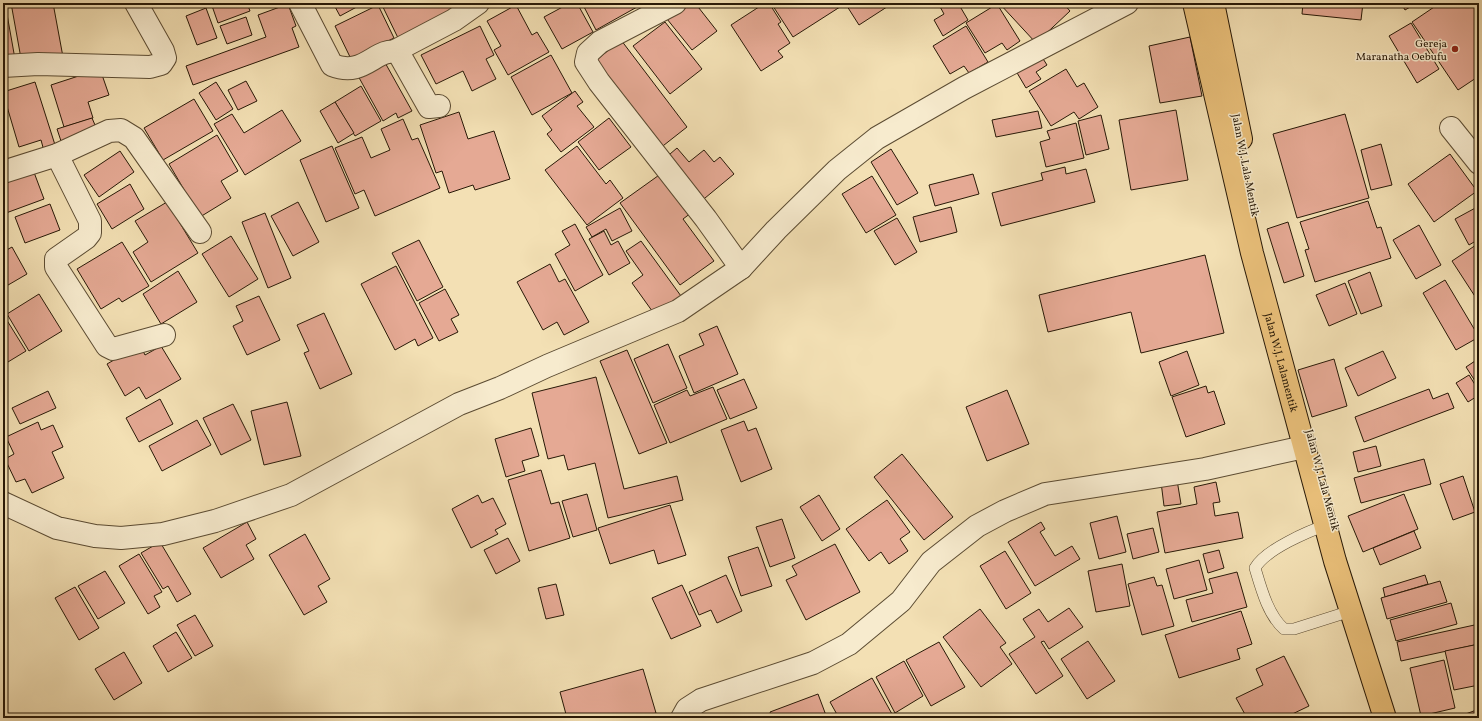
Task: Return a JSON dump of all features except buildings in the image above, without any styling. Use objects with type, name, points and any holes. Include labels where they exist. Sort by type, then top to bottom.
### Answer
[{"type":"main road","name":"Jalan W.J. Lalamentik","points":[[1194,3],[1252,253],[1304,447],[1329,524]]},
{"type":"main road","name":"Jalan W.J. Lala Mentik","points":[[1213,3],[1256,220],[1329,524],[1355,610],[1396,718]]},
{"type":"main road","points":[[1355,610],[1385,718]]},
{"type":"street","points":[[3,66],[38,64],[150,67],[161,64],[165,58],[163,51],[136,3]]},
{"type":"street","points":[[300,3],[332,65],[342,69],[354,69],[388,52],[395,51],[454,20],[478,3]]},
{"type":"street","points":[[675,3],[600,42],[588,53],[586,62],[598,82],[706,219],[741,268]]},
{"type":"street","points":[[3,503],[57,528],[96,536],[121,538],[163,534],[215,521],[291,495],[459,404],[500,388],[547,366],[678,311],[741,268],[776,230],[837,170],[878,138],[964,88],[1127,3]]},
{"type":"street","points":[[395,51],[400,54],[429,107],[439,106]]},
{"type":"street","points":[[1451,128],[1479,163]]},
{"type":"street","points":[[3,172],[57,155],[109,131],[121,130],[134,138],[200,232]]},
{"type":"street","points":[[57,155],[90,221],[90,233],[86,238],[56,259],[56,267],[107,346],[113,349],[164,335]]},
{"type":"street","points":[[682,718],[687,709],[701,700],[813,663],[849,644],[900,601],[931,562],[977,526],[1005,511],[1045,494],[1204,469],[1304,447]]},
{"type":"lane","points":[[1329,524],[1289,542],[1260,560],[1255,568],[1275,621],[1284,629],[1294,629],[1355,610]]},
{"type":"place","name":"Gereja Maranatha Oebufu","points":[[1455,49]]}]
